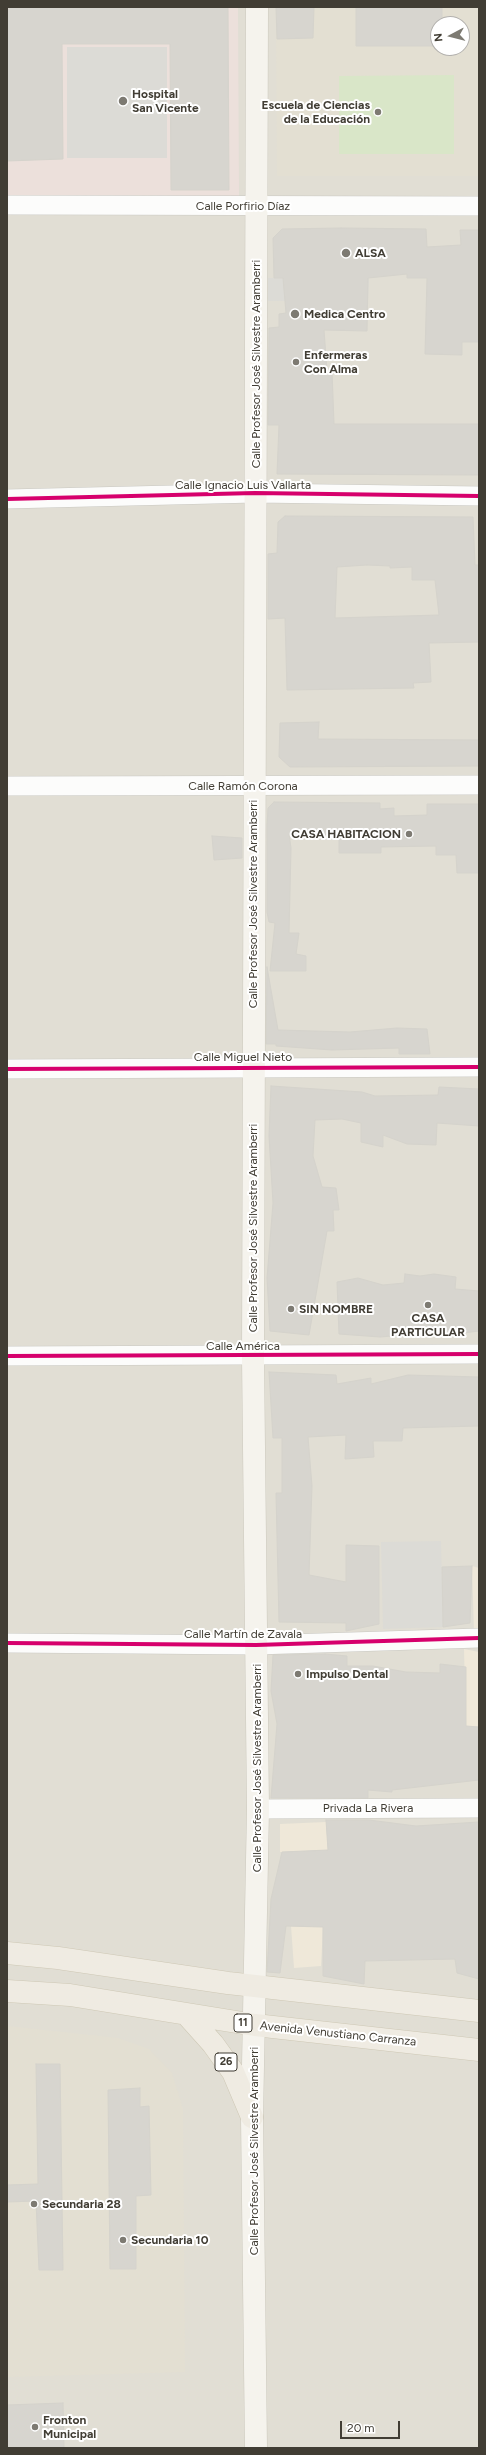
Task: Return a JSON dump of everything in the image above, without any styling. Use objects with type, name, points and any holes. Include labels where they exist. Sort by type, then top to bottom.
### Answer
[{"type":"main road","name":"Calle Profesor José Silvestre Aramberri","points":[[256,7],[257,206],[253,1356],[258,1809],[252,2117],[256,2448]]},
{"type":"main road","points":[[7,1953],[58,1958],[255,1986],[479,2011]]},
{"type":"main road","name":"Avenida Venustiano Carranza","points":[[7,1991],[70,1995],[254,2025],[479,2050]]},
{"type":"main road","name":"26","points":[[187,2015],[213,2044],[233,2072],[252,2117]]},
{"type":"street","name":"Calle Porfirio Díaz","points":[[7,205],[479,206]]},
{"type":"street","name":"Calle Ignacio Luis Vallarta","points":[[7,499],[255,493],[479,496]]},
{"type":"street","name":"Calle Ramón Corona","points":[[7,786],[479,785]]},
{"type":"street","name":"Calle Miguel Nieto","points":[[7,1069],[479,1067]]},
{"type":"street","name":"Calle América","points":[[7,1356],[479,1354]]},
{"type":"street","name":"Calle Martín de Zavala","points":[[7,1643],[256,1645],[479,1638]]},
{"type":"street","name":"Privada La Rivera","points":[[258,1809],[479,1808]]},
{"type":"shaded area","points":[[7,7],[479,7],[479,2448],[7,2448]]},
{"type":"shaded area","name":"Hospital San Vicente","points":[[7,7],[238,7],[239,196],[7,197]]},
{"type":"shaded area","name":"Escuela de Ciencias de la Educación","points":[[276,7],[479,7],[479,176],[277,176]]},
{"type":"shaded area","points":[[67,47],[167,47],[167,158],[67,158]]},
{"type":"shaded area","points":[[268,278],[369,278],[368,300],[268,301]]},
{"type":"shaded area","points":[[441,1541],[443,1627],[383,1629],[381,1542]]},
{"type":"shaded area","points":[[472,1566],[479,1568],[479,1633],[474,1633]]},
{"type":"shaded area","points":[[464,1649],[479,1652],[479,1727],[466,1726]]},
{"type":"shaded area","points":[[326,1822],[328,1850],[280,1852],[280,1824]]},
{"type":"shaded area","points":[[291,1926],[323,1927],[321,1966],[294,1968]]},
{"type":"shaded area","name":"Secundaria 10","points":[[7,2026],[118,2038],[149,2049],[172,2073],[183,2109],[185,2372],[7,2377]]},
{"type":"green space","points":[[454,75],[454,154],[339,154],[339,76]]},
{"type":"building","points":[[7,7],[228,7],[229,190],[171,190],[170,44],[62,44],[63,159],[7,161]]},
{"type":"building","points":[[276,7],[314,7],[313,38],[277,39]]},
{"type":"building","points":[[356,7],[442,7],[442,16],[430,16],[430,46],[356,46]]},
{"type":"building","points":[[282,229],[426,229],[427,247],[461,245],[460,230],[479,230],[479,342],[462,342],[462,355],[425,354],[427,278],[407,278],[407,274],[368,278],[367,331],[324,330],[327,371],[332,371],[334,424],[479,424],[479,475],[277,474],[279,425],[268,425],[269,328],[279,327],[279,314],[286,313],[283,278],[274,278],[273,238]]},
{"type":"building","points":[[285,516],[473,517],[475,565],[479,565],[479,642],[429,643],[431,682],[413,683],[414,688],[287,690],[285,618],[268,619],[268,554],[277,553],[278,522]],"holes":[[[367,565],[390,566],[390,568],[412,567],[412,580],[435,580],[439,615],[335,618],[337,567]]]},
{"type":"building","points":[[319,722],[318,739],[479,740],[479,766],[290,767],[279,757],[280,723]]},
{"type":"building","points":[[274,802],[380,803],[380,809],[394,808],[394,816],[427,815],[427,804],[479,804],[479,873],[457,873],[456,855],[436,855],[436,846],[381,847],[381,853],[339,853],[339,835],[289,834],[291,848],[289,933],[299,933],[296,954],[306,956],[306,971],[270,971],[275,923],[269,922],[267,912],[267,827],[268,808]]},
{"type":"building","points":[[212,836],[242,838],[242,858],[214,860]]},
{"type":"building","points":[[267,967],[278,1030],[350,1032],[397,1028],[427,1029],[430,1054],[399,1054],[399,1048],[332,1050],[266,1044]]},
{"type":"building","points":[[271,1086],[362,1092],[375,1096],[438,1095],[439,1087],[479,1089],[479,1126],[437,1123],[436,1145],[407,1144],[383,1135],[383,1147],[361,1142],[361,1123],[342,1119],[315,1120],[313,1156],[322,1187],[336,1188],[339,1210],[333,1210],[334,1231],[327,1231],[309,1335],[270,1331],[267,1278],[273,1203],[269,1136]]},
{"type":"building","points":[[405,1274],[420,1276],[434,1274],[456,1277],[455,1289],[479,1291],[479,1331],[455,1334],[427,1333],[380,1337],[339,1334],[337,1282],[358,1278],[383,1285],[404,1283]]},
{"type":"building","points":[[269,1372],[336,1375],[337,1384],[371,1378],[371,1384],[408,1375],[479,1377],[479,1426],[403,1428],[402,1441],[373,1441],[374,1457],[345,1459],[346,1435],[308,1437],[312,1486],[309,1575],[346,1582],[346,1545],[379,1546],[379,1624],[346,1631],[346,1623],[279,1622],[276,1493],[282,1493],[282,1438],[273,1438]]},
{"type":"building","points":[[472,1566],[470,1623],[443,1627],[442,1567]]},
{"type":"building","points":[[325,1654],[347,1656],[347,1666],[373,1666],[406,1672],[440,1673],[440,1664],[466,1667],[466,1726],[479,1727],[479,1780],[392,1790],[392,1792],[368,1790],[368,1798],[271,1798],[277,1724],[271,1691],[273,1655]]},
{"type":"building","points":[[326,1820],[369,1820],[416,1826],[479,1822],[479,1979],[457,1973],[455,1959],[365,1961],[364,1984],[323,1976],[323,1927],[286,1926],[280,1973],[267,1972],[271,1899],[282,1852],[328,1850]]},
{"type":"building","points":[[36,2064],[60,2064],[63,2270],[39,2270],[36,2201],[7,2202],[7,2185],[38,2184]]},
{"type":"building","points":[[140,2088],[140,2107],[149,2106],[151,2195],[136,2196],[136,2269],[110,2269],[108,2090]]},
{"type":"building","name":"Fronton Municipal","points":[[63,2403],[64,2448],[7,2448],[7,2405]]},
{"type":"cycle path","points":[[7,499],[255,493],[479,496]]},
{"type":"cycle path","points":[[7,1069],[479,1067]]},
{"type":"cycle path","points":[[7,1356],[479,1354]]},
{"type":"cycle path","points":[[7,1643],[256,1645],[479,1638]]},
{"type":"place","name":"Hospital San Vicente","points":[[123,101]]},
{"type":"place","name":"Escuela de Ciencias de la Educación","points":[[378,112]]},
{"type":"place","name":"ALSA","points":[[346,253]]},
{"type":"place","name":"Medica Centro","points":[[295,314]]},
{"type":"place","name":"Enfermeras Con Alma","points":[[296,362]]},
{"type":"place","name":"CASA HABITACION","points":[[409,834]]},
{"type":"place","name":"CASA PARTICULAR","points":[[428,1305]]},
{"type":"place","name":"SIN NOMBRE","points":[[291,1309]]},
{"type":"place","name":"Impulso Dental","points":[[298,1674]]},
{"type":"place","name":"Secundaria 28","points":[[34,2204]]},
{"type":"place","name":"Secundaria 10","points":[[123,2240]]},
{"type":"place","name":"Fronton Municipal","points":[[35,2427]]}]
